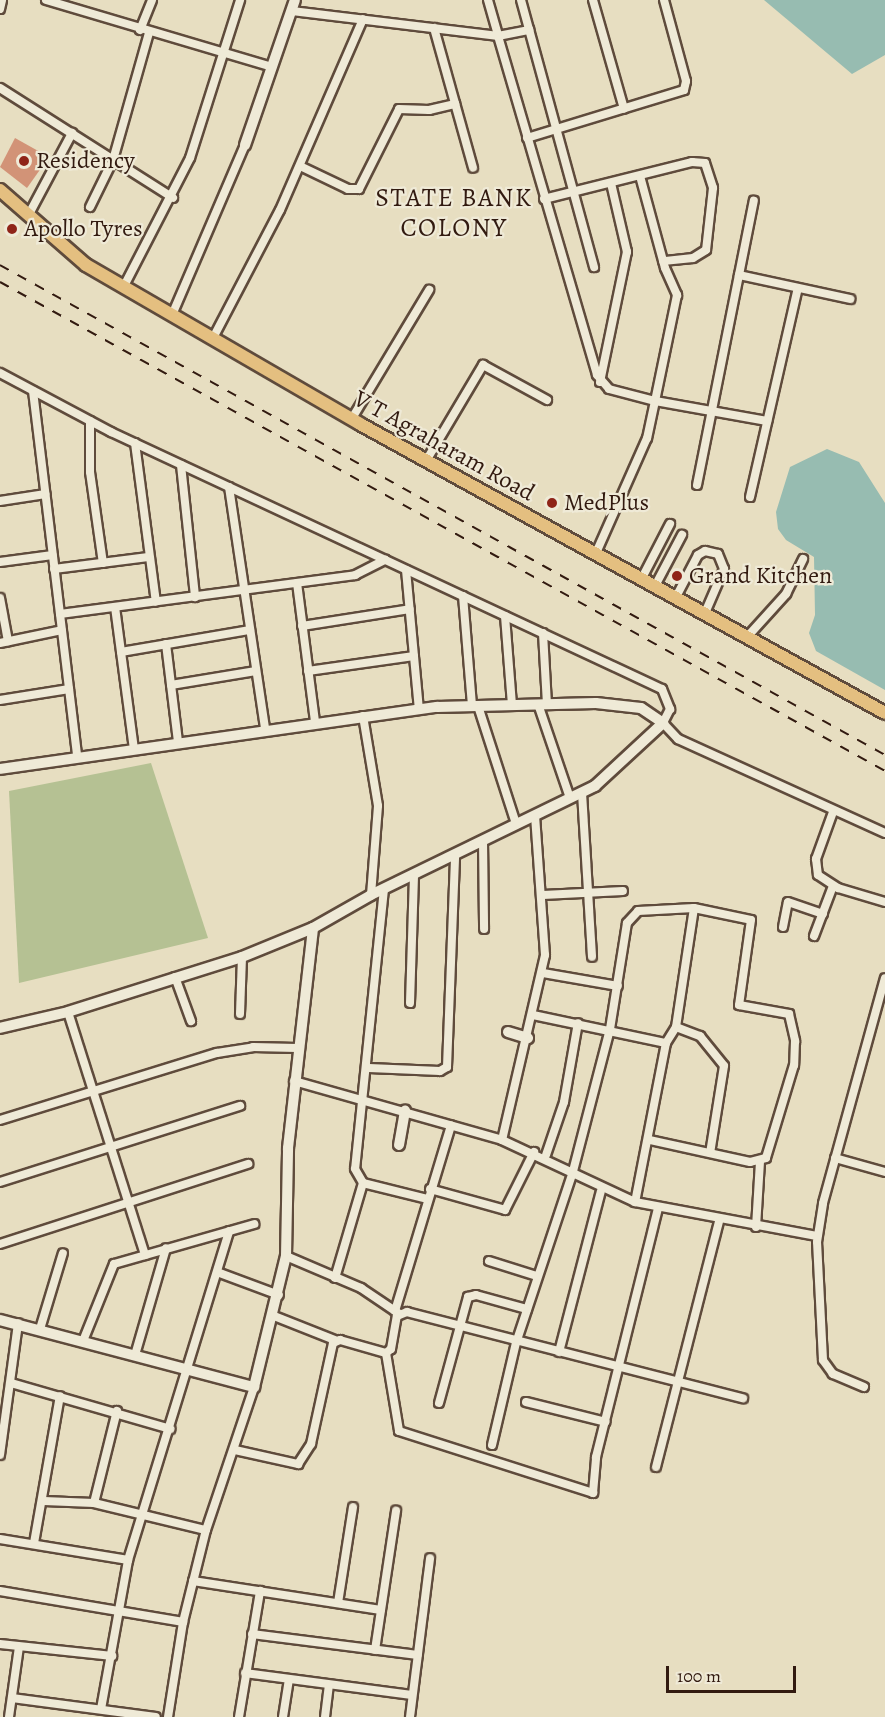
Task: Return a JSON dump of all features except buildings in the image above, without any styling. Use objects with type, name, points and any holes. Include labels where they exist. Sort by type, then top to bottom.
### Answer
[{"type":"main road","name":"V T Agraharam Road","points":[[0,190],[86,264],[172,315],[351,420],[705,612],[885,713]]},
{"type":"street","points":[[0,9],[2,0]]},
{"type":"street","points":[[46,0],[223,55],[272,67]]},
{"type":"street","points":[[90,207],[112,159],[152,0]]},
{"type":"street","points":[[124,286],[173,198],[240,0]]},
{"type":"street","points":[[489,0],[544,199],[600,382],[609,389],[655,401],[767,421]]},
{"type":"street","points":[[521,0],[594,267]]},
{"type":"street","points":[[594,0],[624,109]]},
{"type":"street","points":[[527,138],[624,109],[686,87],[664,0]]},
{"type":"street","points":[[172,315],[245,145],[293,5],[363,20],[498,36],[530,30]]},
{"type":"street","points":[[213,339],[300,166],[363,20]]},
{"type":"street","points":[[434,28],[473,168]]},
{"type":"street","points":[[0,88],[173,198]]},
{"type":"street","points":[[300,166],[348,189],[359,189],[399,109],[429,110],[455,104]]},
{"type":"street","points":[[28,214],[72,134]]},
{"type":"street","points":[[544,199],[697,162],[705,163],[712,178],[706,250],[693,258],[663,261]]},
{"type":"street","points":[[596,553],[647,438],[677,295],[663,261],[640,176]]},
{"type":"street","points":[[600,382],[627,252],[611,183]]},
{"type":"street","points":[[697,485],[710,411],[754,201]]},
{"type":"street","points":[[739,275],[850,299]]},
{"type":"street","points":[[750,497],[798,288]]},
{"type":"street","points":[[351,420],[429,290]]},
{"type":"street","points":[[426,460],[483,365],[547,400]]},
{"type":"street","points":[[0,373],[90,421],[181,465],[663,689],[670,709],[663,723],[630,756],[582,793],[371,895],[313,928],[242,957],[68,1012],[0,1028]]},
{"type":"street","points":[[33,391],[77,757]]},
{"type":"street","points":[[90,421],[90,472],[103,563]]},
{"type":"street","points":[[135,443],[148,557],[156,602]]},
{"type":"street","points":[[181,465],[195,597]]},
{"type":"street","points":[[229,487],[265,729]]},
{"type":"street","points":[[0,501],[45,494]]},
{"type":"street","points":[[642,578],[670,524]]},
{"type":"street","points":[[655,585],[682,535]]},
{"type":"street","points":[[676,597],[698,555],[705,551],[718,554],[724,569],[705,612]]},
{"type":"street","points":[[0,562],[53,555]]},
{"type":"street","points":[[54,569],[148,557]]},
{"type":"street","points":[[748,636],[786,594],[803,559]]},
{"type":"street","points":[[60,614],[355,574],[385,560]]},
{"type":"street","points":[[406,570],[419,709]]},
{"type":"street","points":[[297,583],[315,722]]},
{"type":"street","points":[[463,596],[475,706],[516,824]]},
{"type":"street","points":[[0,598],[4,642],[62,630]]},
{"type":"street","points":[[115,607],[134,749]]},
{"type":"street","points":[[302,626],[410,609]]},
{"type":"street","points":[[505,616],[512,705]]},
{"type":"street","points":[[121,652],[250,630]]},
{"type":"street","points":[[543,633],[543,704],[570,798]]},
{"type":"street","points":[[166,644],[178,742]]},
{"type":"street","points":[[308,671],[414,656]]},
{"type":"street","points":[[171,685],[256,671]]},
{"type":"street","points":[[0,700],[69,689]]},
{"type":"street","points":[[0,769],[265,729],[419,709],[543,704],[641,708],[663,723],[689,746],[833,812],[885,833]]},
{"type":"street","points":[[363,716],[378,806],[371,895]]},
{"type":"street","points":[[582,793],[592,957]]},
{"type":"street","points":[[833,812],[815,864],[818,875],[833,886],[885,902]]},
{"type":"street","points":[[502,1140],[543,973],[543,895],[536,815]]},
{"type":"street","points":[[483,841],[484,929]]},
{"type":"street","points":[[369,1068],[440,1071],[447,1067],[455,855]]},
{"type":"street","points":[[410,1003],[414,875]]},
{"type":"street","points":[[814,936],[833,886]]},
{"type":"street","points":[[335,1278],[363,1183],[354,1160],[369,1068],[384,889]]},
{"type":"street","points":[[543,895],[623,891]]},
{"type":"street","points":[[783,927],[790,902],[823,914]]},
{"type":"street","points":[[634,1202],[650,1140],[666,1042],[675,1027],[694,908]]},
{"type":"street","points":[[492,1445],[516,1343],[572,1175],[610,1029],[627,922],[633,915],[694,908],[751,920],[739,1005],[789,1014],[794,1065],[766,1158],[760,1162],[650,1140]]},
{"type":"street","points":[[168,1717],[183,1622],[206,1530],[235,1450],[279,1295],[286,1256],[297,1048],[313,928]]},
{"type":"street","points":[[240,1014],[242,957]]},
{"type":"street","points":[[543,973],[618,986]]},
{"type":"street","points":[[175,977],[191,1021]]},
{"type":"street","points":[[864,1387],[833,1374],[823,1360],[818,1236],[835,1158],[883,994],[885,978]]},
{"type":"street","points":[[68,1012],[145,1254]]},
{"type":"street","points":[[533,1015],[666,1042]]},
{"type":"street","points":[[546,1155],[564,1102],[578,1023]]},
{"type":"street","points":[[675,1027],[700,1036],[724,1066],[710,1153]]},
{"type":"street","points":[[508,1032],[528,1038]]},
{"type":"street","points":[[0,1120],[227,1051],[297,1048]]},
{"type":"street","points":[[294,1082],[365,1099],[502,1140],[534,1152],[601,1191],[634,1202],[719,1221],[818,1236]]},
{"type":"street","points":[[0,1182],[240,1106]]},
{"type":"street","points":[[399,1145],[405,1111]]},
{"type":"street","points":[[451,1125],[427,1199],[386,1353],[399,1431],[484,1461],[592,1493],[596,1457],[621,1368],[658,1208]]},
{"type":"street","points":[[430,1189],[505,1210],[534,1152]]},
{"type":"street","points":[[835,1158],[885,1172]]},
{"type":"street","points":[[756,1227],[760,1162]]},
{"type":"street","points":[[0,1244],[248,1164]]},
{"type":"street","points":[[363,1183],[427,1199]]},
{"type":"street","points":[[559,1352],[601,1191]]},
{"type":"street","points":[[656,1467],[719,1221]]},
{"type":"street","points":[[83,1341],[111,1266],[145,1254],[254,1224]]},
{"type":"street","points":[[101,1709],[128,1560],[229,1231]]},
{"type":"street","points":[[135,1355],[166,1248]]},
{"type":"street","points":[[40,1329],[63,1253]]},
{"type":"street","points":[[286,1256],[335,1278],[397,1312],[412,1312],[516,1343],[743,1398]]},
{"type":"street","points":[[489,1261],[537,1276]]},
{"type":"street","points":[[217,1272],[279,1295]]},
{"type":"street","points":[[439,1403],[458,1326],[472,1296],[527,1309]]},
{"type":"street","points":[[274,1316],[335,1340],[386,1353]]},
{"type":"street","points":[[0,1320],[254,1387]]},
{"type":"street","points":[[0,1455],[18,1323]]},
{"type":"street","points":[[235,1450],[295,1465],[301,1461],[311,1444],[335,1340]]},
{"type":"street","points":[[10,1383],[170,1429]]},
{"type":"street","points":[[34,1543],[44,1501],[60,1396]]},
{"type":"street","points":[[526,1402],[606,1422]]},
{"type":"street","points":[[94,1503],[117,1412]]},
{"type":"street","points":[[44,1501],[94,1503],[206,1530]]},
{"type":"street","points":[[338,1603],[353,1506]]},
{"type":"street","points":[[375,1650],[396,1511]]},
{"type":"street","points":[[0,1539],[128,1560]]},
{"type":"street","points":[[410,1717],[430,1558]]},
{"type":"street","points":[[193,1581],[381,1610]]},
{"type":"street","points":[[0,1591],[183,1622]]},
{"type":"street","points":[[239,1717],[260,1591]]},
{"type":"street","points":[[252,1634],[418,1655]]},
{"type":"street","points":[[0,1644],[112,1656]]},
{"type":"street","points":[[9,1717],[19,1647]]},
{"type":"street","points":[[245,1673],[329,1686],[412,1695]]},
{"type":"street","points":[[283,1717],[290,1680]]},
{"type":"street","points":[[325,1717],[329,1686]]},
{"type":"street","points":[[12,1698],[156,1717]]},
{"type":"green space","points":[[151,763],[208,938],[19,983],[9,791]]},
{"type":"water","points":[[764,0],[885,0],[885,55],[852,74]]},
{"type":"water","points":[[827,449],[859,462],[885,503],[885,690],[816,651],[809,633],[815,615],[814,557],[786,540],[778,529],[776,512],[790,467]]},
{"type":"railway","points":[[0,265],[885,755]]},
{"type":"railway","points":[[0,282],[885,771]]},
{"type":"place","name":"Residency","points":[[24,161]]},
{"type":"place","name":"Apollo Tyres","points":[[12,229]]},
{"type":"place","name":"MedPlus","points":[[552,503]]},
{"type":"place","name":"Grand Kitchen","points":[[677,576]]},
{"type":"district","name":"STATE BANK COLONY","points":[[454,212]]}]
